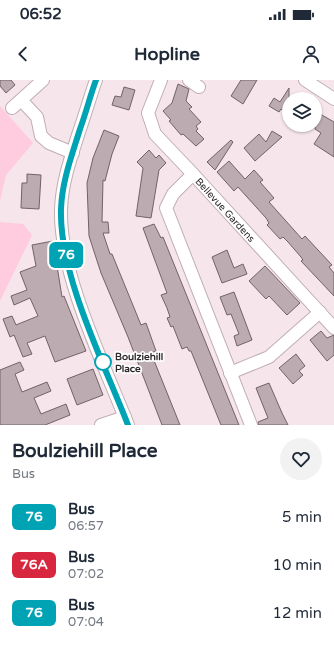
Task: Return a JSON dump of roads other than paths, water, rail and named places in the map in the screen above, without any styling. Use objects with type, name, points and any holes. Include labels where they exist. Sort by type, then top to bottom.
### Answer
[{"type":"street","points":[[43,80],[17,104],[37,117],[41,136],[49,143],[73,153]]},
{"type":"street","name":"Bellevue Gardens","points":[[161,80],[148,113],[155,134],[334,328]]},
{"type":"street","points":[[189,80],[199,87]]},
{"type":"street","points":[[305,80],[334,98]]},
{"type":"street","points":[[95,81],[64,183],[61,209],[65,251],[80,304],[127,421],[101,425]]},
{"type":"street","points":[[193,174],[172,194],[166,208],[250,425]]},
{"type":"street","points":[[230,373],[269,358],[320,312]]},
{"type":"place","name":"Boulziehill Place","points":[[103,362]]}]
